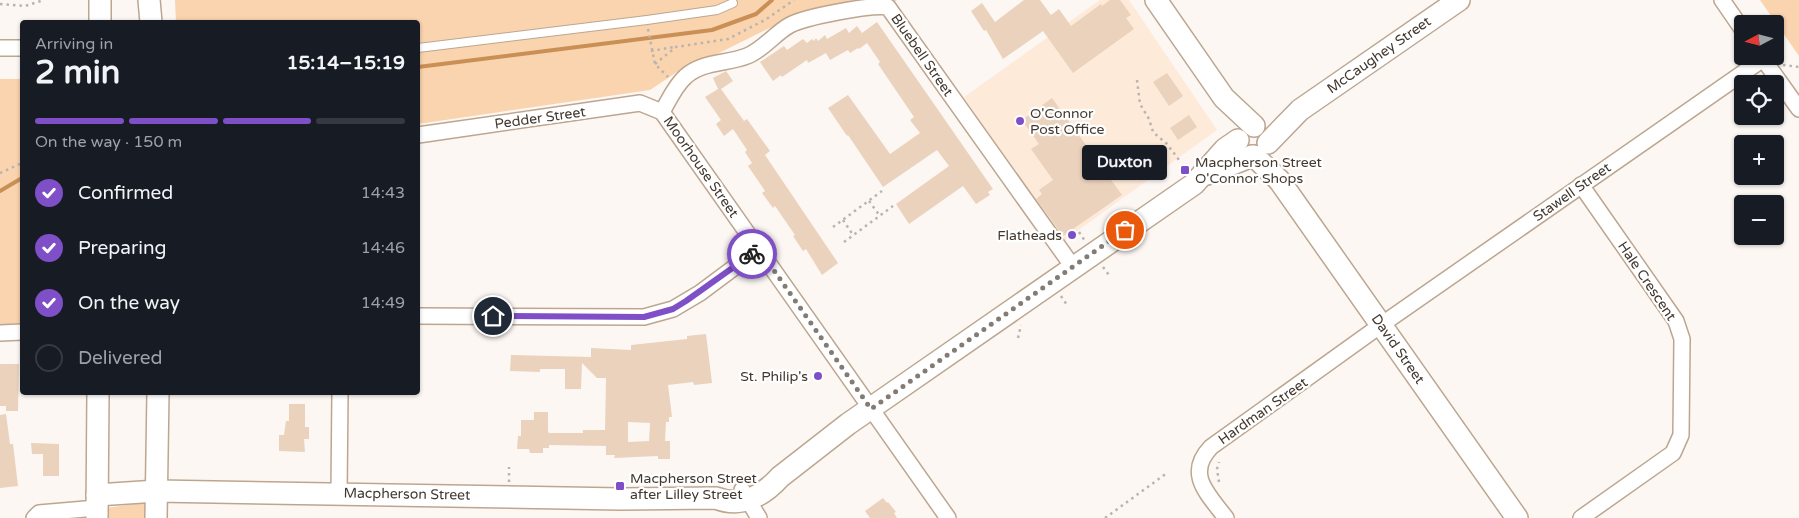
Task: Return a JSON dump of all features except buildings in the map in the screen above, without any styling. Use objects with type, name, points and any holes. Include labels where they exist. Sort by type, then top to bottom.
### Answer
[{"type":"street","points":[[100,0],[100,20]]},
{"type":"street","points":[[149,0],[151,20]]},
{"type":"street","name":"David Street","points":[[1156,0],[1224,98],[1232,122],[1254,141],[1279,180],[1517,518]]},
{"type":"street","name":"McCaughey Street","points":[[1254,141],[1459,0]]},
{"type":"street","points":[[1722,0],[1734,18]]},
{"type":"street","name":"Bluebell Street","points":[[662,112],[676,87],[690,73],[708,65],[749,55],[792,24],[865,7],[888,7],[1073,266]]},
{"type":"street","points":[[0,48],[20,48]]},
{"type":"street","name":"Stawell Street","points":[[1381,325],[1752,65]]},
{"type":"street","points":[[1767,65],[1799,109]]},
{"type":"street","name":"Pedder Street","points":[[420,136],[640,103],[662,112]]},
{"type":"street","name":"Moorhouse Street","points":[[662,112],[948,518]]},
{"type":"street","name":"Macpherson Street","points":[[97,507],[157,491],[621,499],[716,498],[726,492],[745,495],[756,485],[769,478],[780,477],[871,409],[1202,176],[1225,149],[1254,141]]},
{"type":"street","name":"Hale Crescent","points":[[1581,186],[1676,321],[1682,339],[1682,348],[1681,435],[1672,453],[1581,518]]},
{"type":"street","points":[[420,316],[644,317],[673,309],[693,297],[759,249]]},
{"type":"street","name":"Hardman Street","points":[[1226,518],[1204,488],[1199,475],[1202,457],[1211,447],[1381,325]]},
{"type":"street","points":[[0,333],[20,332]]},
{"type":"street","points":[[34,518],[39,513],[97,507],[98,395]]},
{"type":"street","points":[[156,518],[158,395]]},
{"type":"street","points":[[339,493],[340,395]]},
{"type":"street","points":[[745,495],[759,518]]},
{"type":"lane","points":[[420,48],[648,24],[717,10],[734,3]]},
{"type":"path","points":[[0,4],[25,6],[44,0]]},
{"type":"path","points":[[651,49],[712,43],[728,39],[774,14],[794,0]]},
{"type":"path","points":[[648,24],[655,64],[672,80]]},
{"type":"path","points":[[655,64],[676,47]]},
{"type":"path","points":[[1137,80],[1139,101],[1149,119],[1153,132],[1167,144],[1179,160]]},
{"type":"path","points":[[0,173],[20,164]]},
{"type":"path","points":[[833,226],[882,192]]},
{"type":"path","points":[[869,201],[880,216]]},
{"type":"path","points":[[844,242],[893,206]]},
{"type":"path","points":[[843,220],[853,235]]},
{"type":"path","points":[[1079,232],[1086,242]]},
{"type":"path","points":[[1219,462],[1217,469],[1219,482]]},
{"type":"path","points":[[509,467],[509,486]]},
{"type":"path","points":[[1105,518],[1167,473]]},
{"type":"shaded area","points":[[175,0],[897,0],[894,2],[882,1],[800,13],[677,72],[650,90],[420,124],[420,20],[176,20]]},
{"type":"shaded area","points":[[1100,0],[1129,0],[1217,130],[1062,242],[964,97]]},
{"type":"shaded area","points":[[1760,0],[1799,0],[1799,56],[1784,34],[1784,15],[1770,15]]},
{"type":"shaded area","points":[[0,79],[20,79],[20,323],[0,326]]},
{"type":"shaded area","points":[[145,504],[146,518],[106,518],[106,508]]},
{"type":"waterway","points":[[420,67],[712,30],[756,14],[772,0]]},
{"type":"waterway","points":[[0,191],[20,179]]},
{"type":"way so far","points":[[752,254],[759,249],[871,409],[1125,230]]},
{"type":"place","name":"O'Connor Post Office","points":[[1020,121]]},
{"type":"place","name":"Macpherson Street O'Connor Shops","points":[[1185,170]]},
{"type":"place","name":"Duxton","points":[[1125,230]]},
{"type":"place","name":"Flatheads","points":[[1072,235]]},
{"type":"place","name":"St. Philip's","points":[[818,376]]},
{"type":"place","name":"Macpherson Street after Lilley Street","points":[[620,486]]},
{"type":"route","points":[[493,316],[644,317],[673,309],[700,293],[752,254]]}]
